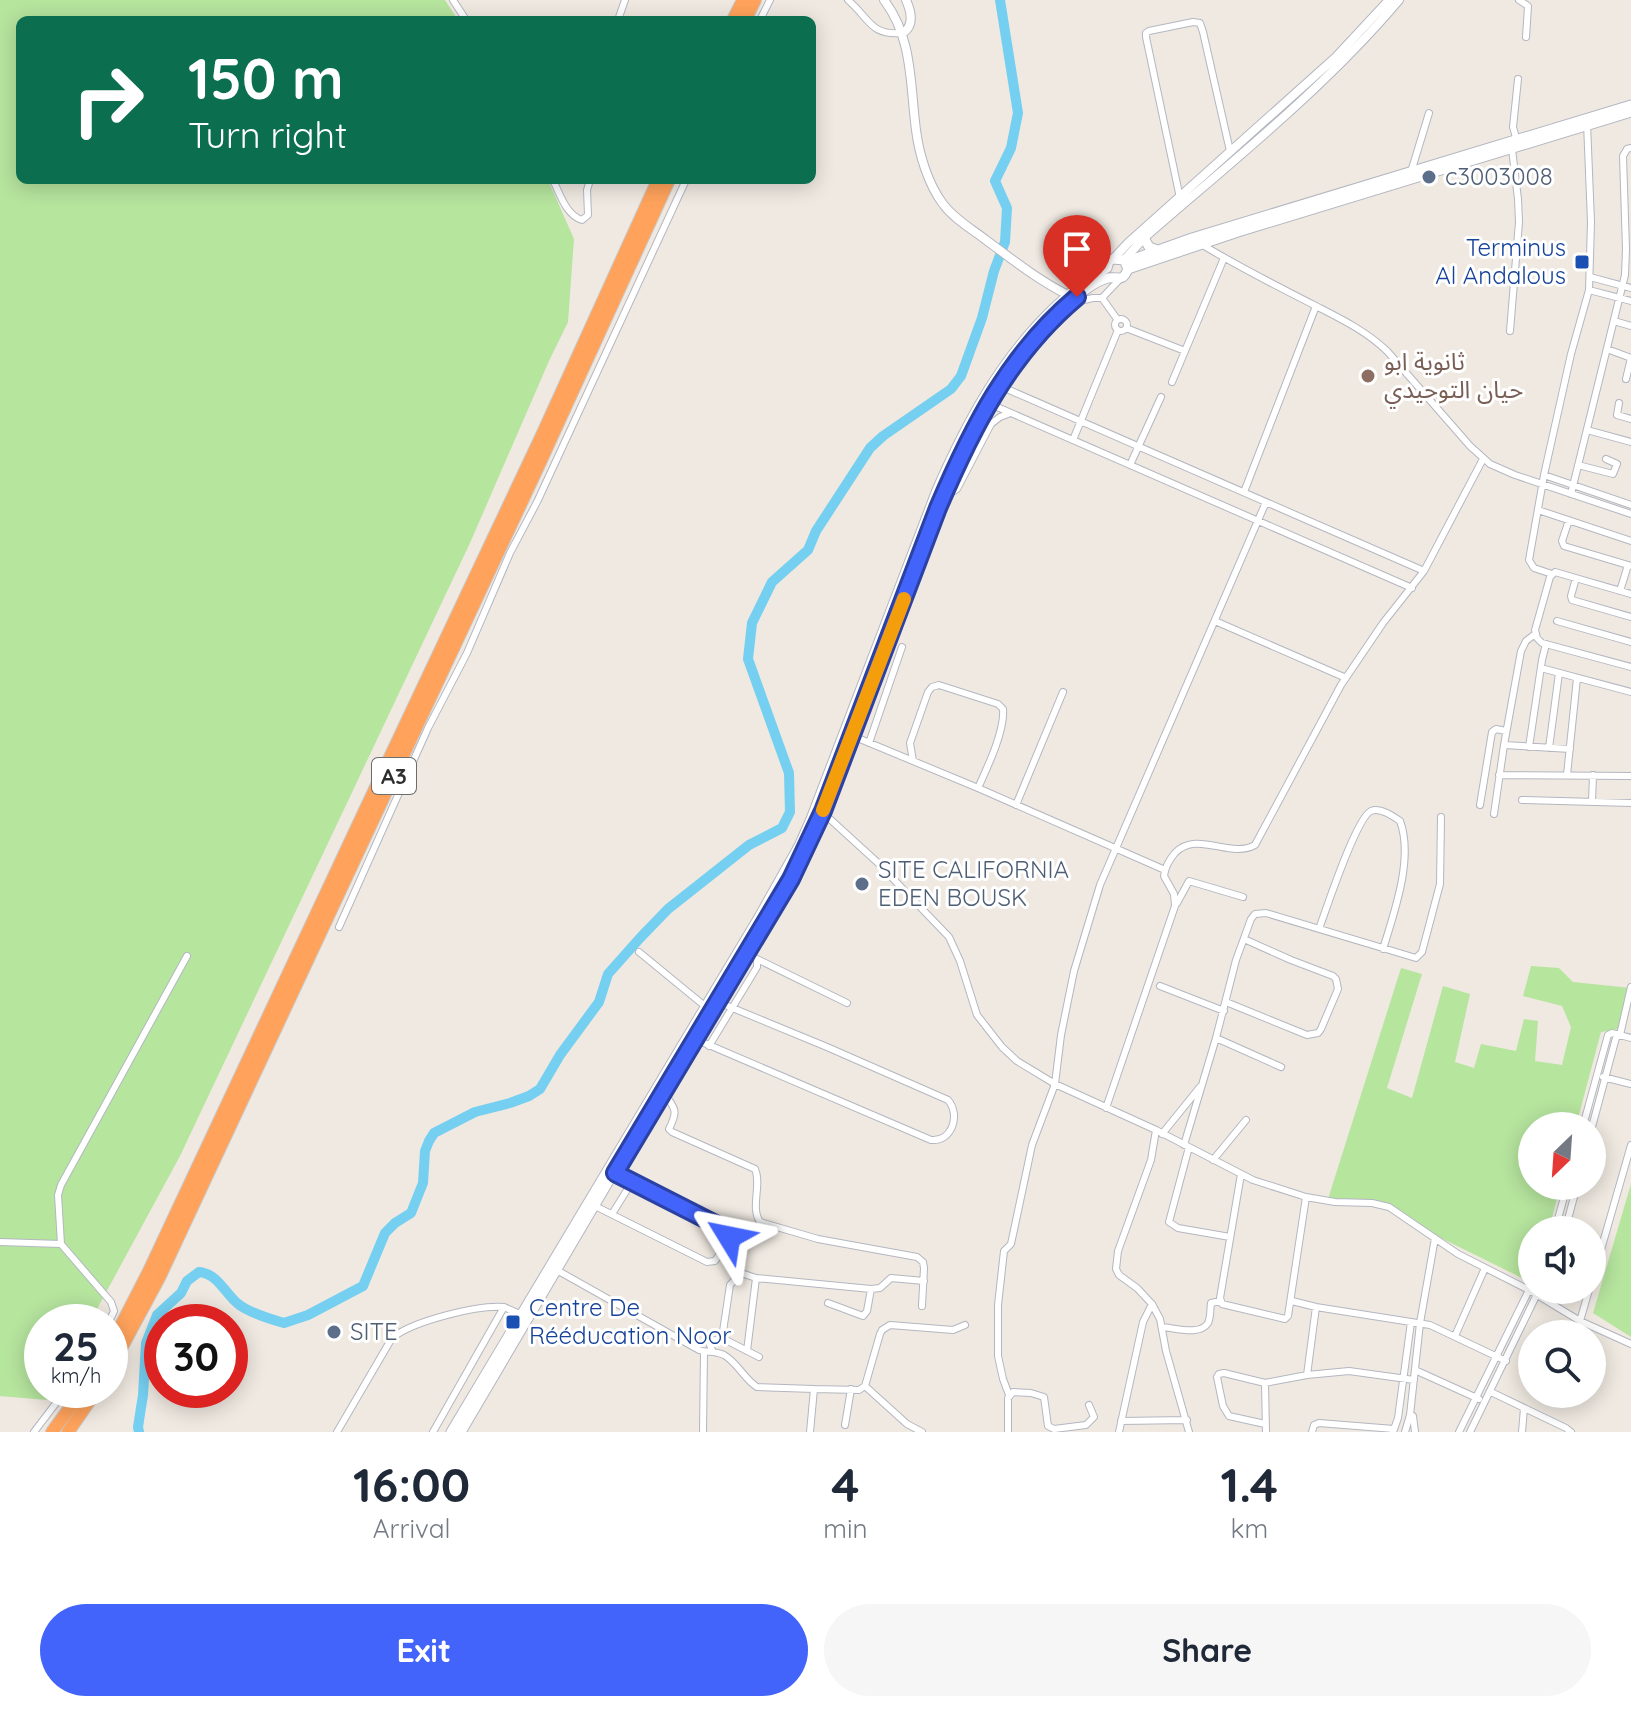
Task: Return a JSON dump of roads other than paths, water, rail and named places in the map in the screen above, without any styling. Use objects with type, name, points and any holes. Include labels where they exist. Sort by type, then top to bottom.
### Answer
[{"type":"highway","name":"A3","points":[[128,1313],[543,433],[656,184]]},
{"type":"highway","name":"A3","points":[[128,1336],[159,1278],[667,184]]},
{"type":"highway","points":[[52,1432],[70,1408]]},
{"type":"highway","points":[[68,1432],[85,1408]]},
{"type":"main road","points":[[1586,123],[1631,105]]},
{"type":"main road","points":[[1113,274],[1109,261],[1122,262],[1201,244],[1514,145],[1631,112]]},
{"type":"main road","points":[[1122,262],[1411,172],[1514,145]]},
{"type":"main road","points":[[1144,238],[1149,247],[1157,250]]},
{"type":"main road","points":[[451,1432],[791,879],[967,426],[1024,339],[1086,280],[1125,274],[1122,262]]},
{"type":"main road","points":[[940,492],[988,403],[1066,300]]},
{"type":"main road","points":[[553,1268],[595,1206],[819,809]]},
{"type":"main road","points":[[461,1432],[524,1316]]},
{"type":"street","points":[[848,0],[877,30],[888,34],[903,33],[911,23],[906,0]]},
{"type":"street","points":[[884,0],[903,33],[922,159],[948,210],[1066,300],[1102,298]]},
{"type":"street","points":[[1122,262],[1336,57],[1389,0]]},
{"type":"street","points":[[1122,262],[1128,243],[1358,46],[1399,0]]},
{"type":"street","points":[[1519,0],[1528,6],[1526,37]]},
{"type":"street","points":[[1180,198],[1145,35],[1149,31],[1200,23],[1232,156]]},
{"type":"street","points":[[1510,331],[1519,222],[1513,127],[1518,79]]},
{"type":"street","points":[[1411,172],[1429,113]]},
{"type":"street","points":[[1586,123],[1591,207],[1589,290],[1544,475],[1529,562],[1534,568],[1552,574],[1557,572],[1631,594]]},
{"type":"street","points":[[1571,494],[1620,298],[1627,287],[1628,202],[1623,156],[1631,148]]},
{"type":"street","points":[[555,184],[570,213],[582,220],[588,215],[589,184]]},
{"type":"street","points":[[339,927],[428,728],[467,653],[510,553],[549,476],[684,184]]},
{"type":"street","points":[[1201,244],[1359,329],[1380,345],[1483,459],[1543,485],[1631,514]]},
{"type":"street","points":[[1172,382],[1224,258]]},
{"type":"street","points":[[1102,298],[1113,274]]},
{"type":"street","points":[[1590,277],[1627,287]]},
{"type":"street","points":[[1589,290],[1631,301]]},
{"type":"street","points":[[1073,440],[1122,329],[1127,324],[1121,318],[1117,319],[1102,298]]},
{"type":"street","points":[[1244,492],[1316,306]]},
{"type":"street","points":[[1614,321],[1631,326]]},
{"type":"street","points":[[1122,329],[1185,351]]},
{"type":"street","points":[[1607,349],[1631,358],[1626,379]]},
{"type":"street","points":[[1000,386],[1424,571]]},
{"type":"street","points":[[1130,465],[1161,397]]},
{"type":"street","points":[[988,403],[1412,588]]},
{"type":"street","points":[[1619,403],[1617,415],[1631,419]]},
{"type":"street","points":[[940,492],[954,491],[960,485],[994,421],[1012,414]]},
{"type":"street","points":[[1587,430],[1631,442]]},
{"type":"street","points":[[1175,906],[1174,894],[1164,876],[1173,855],[1183,846],[1244,849],[1255,845],[1346,678],[1383,623],[1424,571],[1483,459]]},
{"type":"street","points":[[1578,465],[1613,474],[1617,465],[1606,459]]},
{"type":"street","points":[[1544,475],[1631,505]]},
{"type":"street","points":[[1008,1432],[1009,1395],[1000,1366],[997,1335],[1004,1251],[1011,1244],[1032,1145],[1055,1084],[1076,960],[1093,903],[1266,502]]},
{"type":"street","points":[[1538,510],[1631,541]]},
{"type":"street","points":[[1569,520],[1563,545],[1630,566],[1620,591]]},
{"type":"street","points":[[1552,574],[1535,627],[1539,641],[1630,665]]},
{"type":"street","points":[[1576,578],[1572,600],[1631,617]]},
{"type":"street","points":[[1215,621],[1346,678]]},
{"type":"street","points":[[1557,621],[1631,642]]},
{"type":"street","points":[[1494,814],[1522,647],[1535,634]]},
{"type":"street","points":[[1529,747],[1546,644]]},
{"type":"street","points":[[869,743],[902,647]]},
{"type":"street","points":[[1541,668],[1631,692]]},
{"type":"street","points":[[1549,748],[1559,673]]},
{"type":"street","points":[[1567,775],[1577,678]]},
{"type":"street","points":[[913,761],[910,743],[928,692],[935,686],[998,704],[1004,715],[986,773],[978,788]]},
{"type":"street","points":[[1016,805],[1063,692]]},
{"type":"street","points":[[1480,805],[1491,733],[1496,729],[1506,731]]},
{"type":"street","points":[[848,734],[1165,870]]},
{"type":"street","points":[[896,754],[910,743]]},
{"type":"street","points":[[1504,745],[1570,749]]},
{"type":"street","points":[[986,773],[990,793]]},
{"type":"street","points":[[1499,775],[1631,776]]},
{"type":"street","points":[[1592,802],[1593,775]]},
{"type":"street","points":[[1522,800],[1631,803]]},
{"type":"street","points":[[819,809],[877,862],[949,937],[977,1015],[1017,1061],[1055,1084],[1253,1180],[1306,1197],[1389,1207],[1435,1238],[1518,1284]]},
{"type":"street","points":[[1319,929],[1360,825],[1367,814],[1377,810],[1400,821],[1405,842],[1399,892],[1383,949]]},
{"type":"street","points":[[1230,1237],[1178,1228],[1169,1222],[1202,1084],[1236,960],[1251,919],[1261,913],[1416,958],[1422,952],[1440,884],[1441,817]]},
{"type":"street","points":[[1106,1108],[1175,906],[1189,881],[1243,897]]},
{"type":"street","points":[[1226,1002],[1313,1035],[1321,1029],[1338,989],[1336,979],[1326,972],[1244,939]]},
{"type":"street","points":[[639,952],[706,1007]]},
{"type":"street","points":[[746,952],[847,1003]]},
{"type":"street","points":[[112,1304],[61,1244],[58,1199],[61,1185],[187,956]]},
{"type":"street","points":[[709,1046],[757,967],[757,959]]},
{"type":"street","points":[[1160,986],[1224,1011]]},
{"type":"street","points":[[1596,1112],[1631,987]]},
{"type":"street","points":[[695,1039],[931,1140],[946,1137],[954,1114],[948,1100],[718,1002]]},
{"type":"street","points":[[1622,1024],[1631,1027]]},
{"type":"street","points":[[1587,1112],[1608,1035],[1612,1033],[1631,1038]]},
{"type":"street","points":[[1216,1038],[1281,1067]]},
{"type":"street","points":[[1596,1076],[1631,1084]]},
{"type":"street","points":[[1189,1432],[1162,1327],[1152,1304],[1119,1275],[1116,1263],[1159,1132],[1202,1084]]},
{"type":"street","points":[[663,1090],[676,1108],[677,1114],[669,1129],[672,1132],[755,1169],[758,1179],[756,1214],[760,1222],[818,1239],[920,1258],[924,1281],[922,1306]]},
{"type":"street","points":[[1213,1160],[1246,1120]]},
{"type":"street","points":[[1606,1232],[1631,1145]]},
{"type":"street","points":[[595,1206],[711,1262],[715,1261],[729,1237],[728,1232],[632,1182],[615,1167]]},
{"type":"street","points":[[1221,1301],[1241,1174]]},
{"type":"street","points":[[612,1214],[632,1182]]},
{"type":"street","points":[[1162,1327],[1200,1330],[1209,1321],[1211,1303],[1221,1301],[1226,1305],[1285,1319],[1290,1314],[1306,1197]]},
{"type":"street","points":[[1312,1432],[1314,1425],[1319,1423],[1406,1429],[1412,1406],[1420,1323],[1435,1238]]},
{"type":"street","points":[[0,1242],[61,1244]]},
{"type":"street","points":[[553,1268],[733,1362],[757,1387],[859,1390],[865,1386],[880,1334],[886,1327],[953,1330],[965,1325]]},
{"type":"street","points":[[1455,1336],[1485,1268]]},
{"type":"street","points":[[722,1338],[730,1285],[741,1273],[756,1278],[871,1289],[880,1288],[891,1278],[924,1281]]},
{"type":"street","points":[[747,1351],[756,1278]]},
{"type":"street","points":[[828,1303],[863,1316],[867,1311],[871,1289]]},
{"type":"street","points":[[1292,1301],[1420,1323],[1506,1361]]},
{"type":"street","points":[[1119,1432],[1143,1322],[1152,1304]]},
{"type":"street","points":[[1459,1432],[1522,1304]]},
{"type":"street","points":[[1470,1432],[1532,1304]]},
{"type":"street","points":[[1552,1304],[1578,1320]]},
{"type":"street","points":[[337,1432],[392,1338],[398,1333],[491,1306],[504,1307],[524,1316]]},
{"type":"street","points":[[433,1432],[504,1307]]},
{"type":"street","points":[[1307,1375],[1316,1307]]},
{"type":"street","points":[[1395,1428],[1411,1322]]},
{"type":"street","points":[[1606,1333],[1631,1344]]},
{"type":"street","points":[[703,1432],[708,1351],[712,1341],[722,1338],[759,1357]]},
{"type":"street","points":[[1415,1370],[1485,1402]]},
{"type":"street","points":[[1265,1383],[1266,1428],[1230,1418],[1223,1406],[1219,1374],[1265,1383],[1349,1371],[1414,1380]]},
{"type":"street","points":[[865,1386],[907,1424],[922,1432]]},
{"type":"street","points":[[810,1432],[814,1389]]},
{"type":"street","points":[[845,1425],[851,1389]]},
{"type":"street","points":[[1009,1395],[1022,1392],[1044,1397],[1048,1426],[1054,1429],[1088,1423],[1094,1417],[1089,1405]]},
{"type":"street","points":[[1491,1392],[1518,1405]]},
{"type":"street","points":[[1412,1406],[1415,1432]]},
{"type":"street","points":[[34,1432],[52,1408]]},
{"type":"street","points":[[1522,1432],[1524,1408],[1571,1432]]},
{"type":"street","points":[[1121,1421],[1187,1420]]},
{"type":"waterway","points":[[139,1432],[146,1343],[157,1315],[181,1293],[187,1281],[199,1272],[206,1273],[241,1306],[284,1323],[308,1315],[363,1286],[385,1233],[411,1213],[423,1183],[425,1151],[434,1133],[475,1112],[510,1103],[540,1089],[560,1055],[599,1002],[608,974],[640,938],[668,909],[749,845],[782,828],[790,812],[789,773],[748,659],[752,623],[772,582],[808,550],[816,531],[870,448],[951,389],[961,376],[1005,242],[1007,208],[995,181],[1011,148],[1018,113],[1000,0]]},
{"type":"place","name":"c3003008","points":[[1429,177]]},
{"type":"place","name":"Terminus Al Andalous","points":[[1582,262]]},
{"type":"place","name":"ثانوية ابو حيان التوحيدي","points":[[1368,376]]},
{"type":"place","name":"SITE CALIFORNIA EDEN BOUSK","points":[[862,884]]},
{"type":"place","name":"Centre De Rééducation Noor","points":[[513,1322]]},
{"type":"place","name":"SITE","points":[[334,1332]]}]
